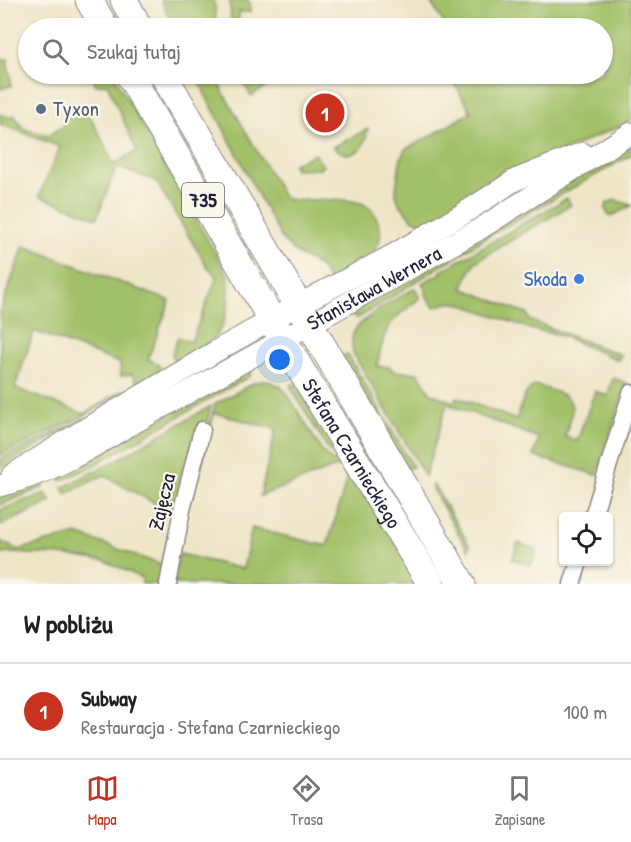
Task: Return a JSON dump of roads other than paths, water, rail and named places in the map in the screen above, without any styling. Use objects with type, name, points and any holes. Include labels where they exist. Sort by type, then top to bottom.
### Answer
[{"type":"main road","points":[[89,0],[99,18]]},
{"type":"main road","points":[[124,0],[134,18]]},
{"type":"main road","name":"Stefana Czarnieckiego","points":[[135,84],[277,329],[431,584]]},
{"type":"main road","name":"Stefana Czarnieckiego","points":[[169,84],[462,584]]},
{"type":"street","name":"Stanisława Wernera","points":[[0,481],[90,426],[304,314],[478,230],[623,138]]},
{"type":"street","name":"Stanisława Wernera","points":[[0,486],[39,474],[78,456],[130,425],[277,329]]},
{"type":"street","points":[[594,512],[631,393]]},
{"type":"street","name":"Zajęcza","points":[[168,584],[182,510],[202,430]]},
{"type":"street","points":[[572,584],[577,566]]},
{"type":"place","name":"Tyxon","points":[[41,109]]},
{"type":"place","name":"Subway","points":[[325,113]]},
{"type":"place","name":"Skoda","points":[[579,279]]}]
